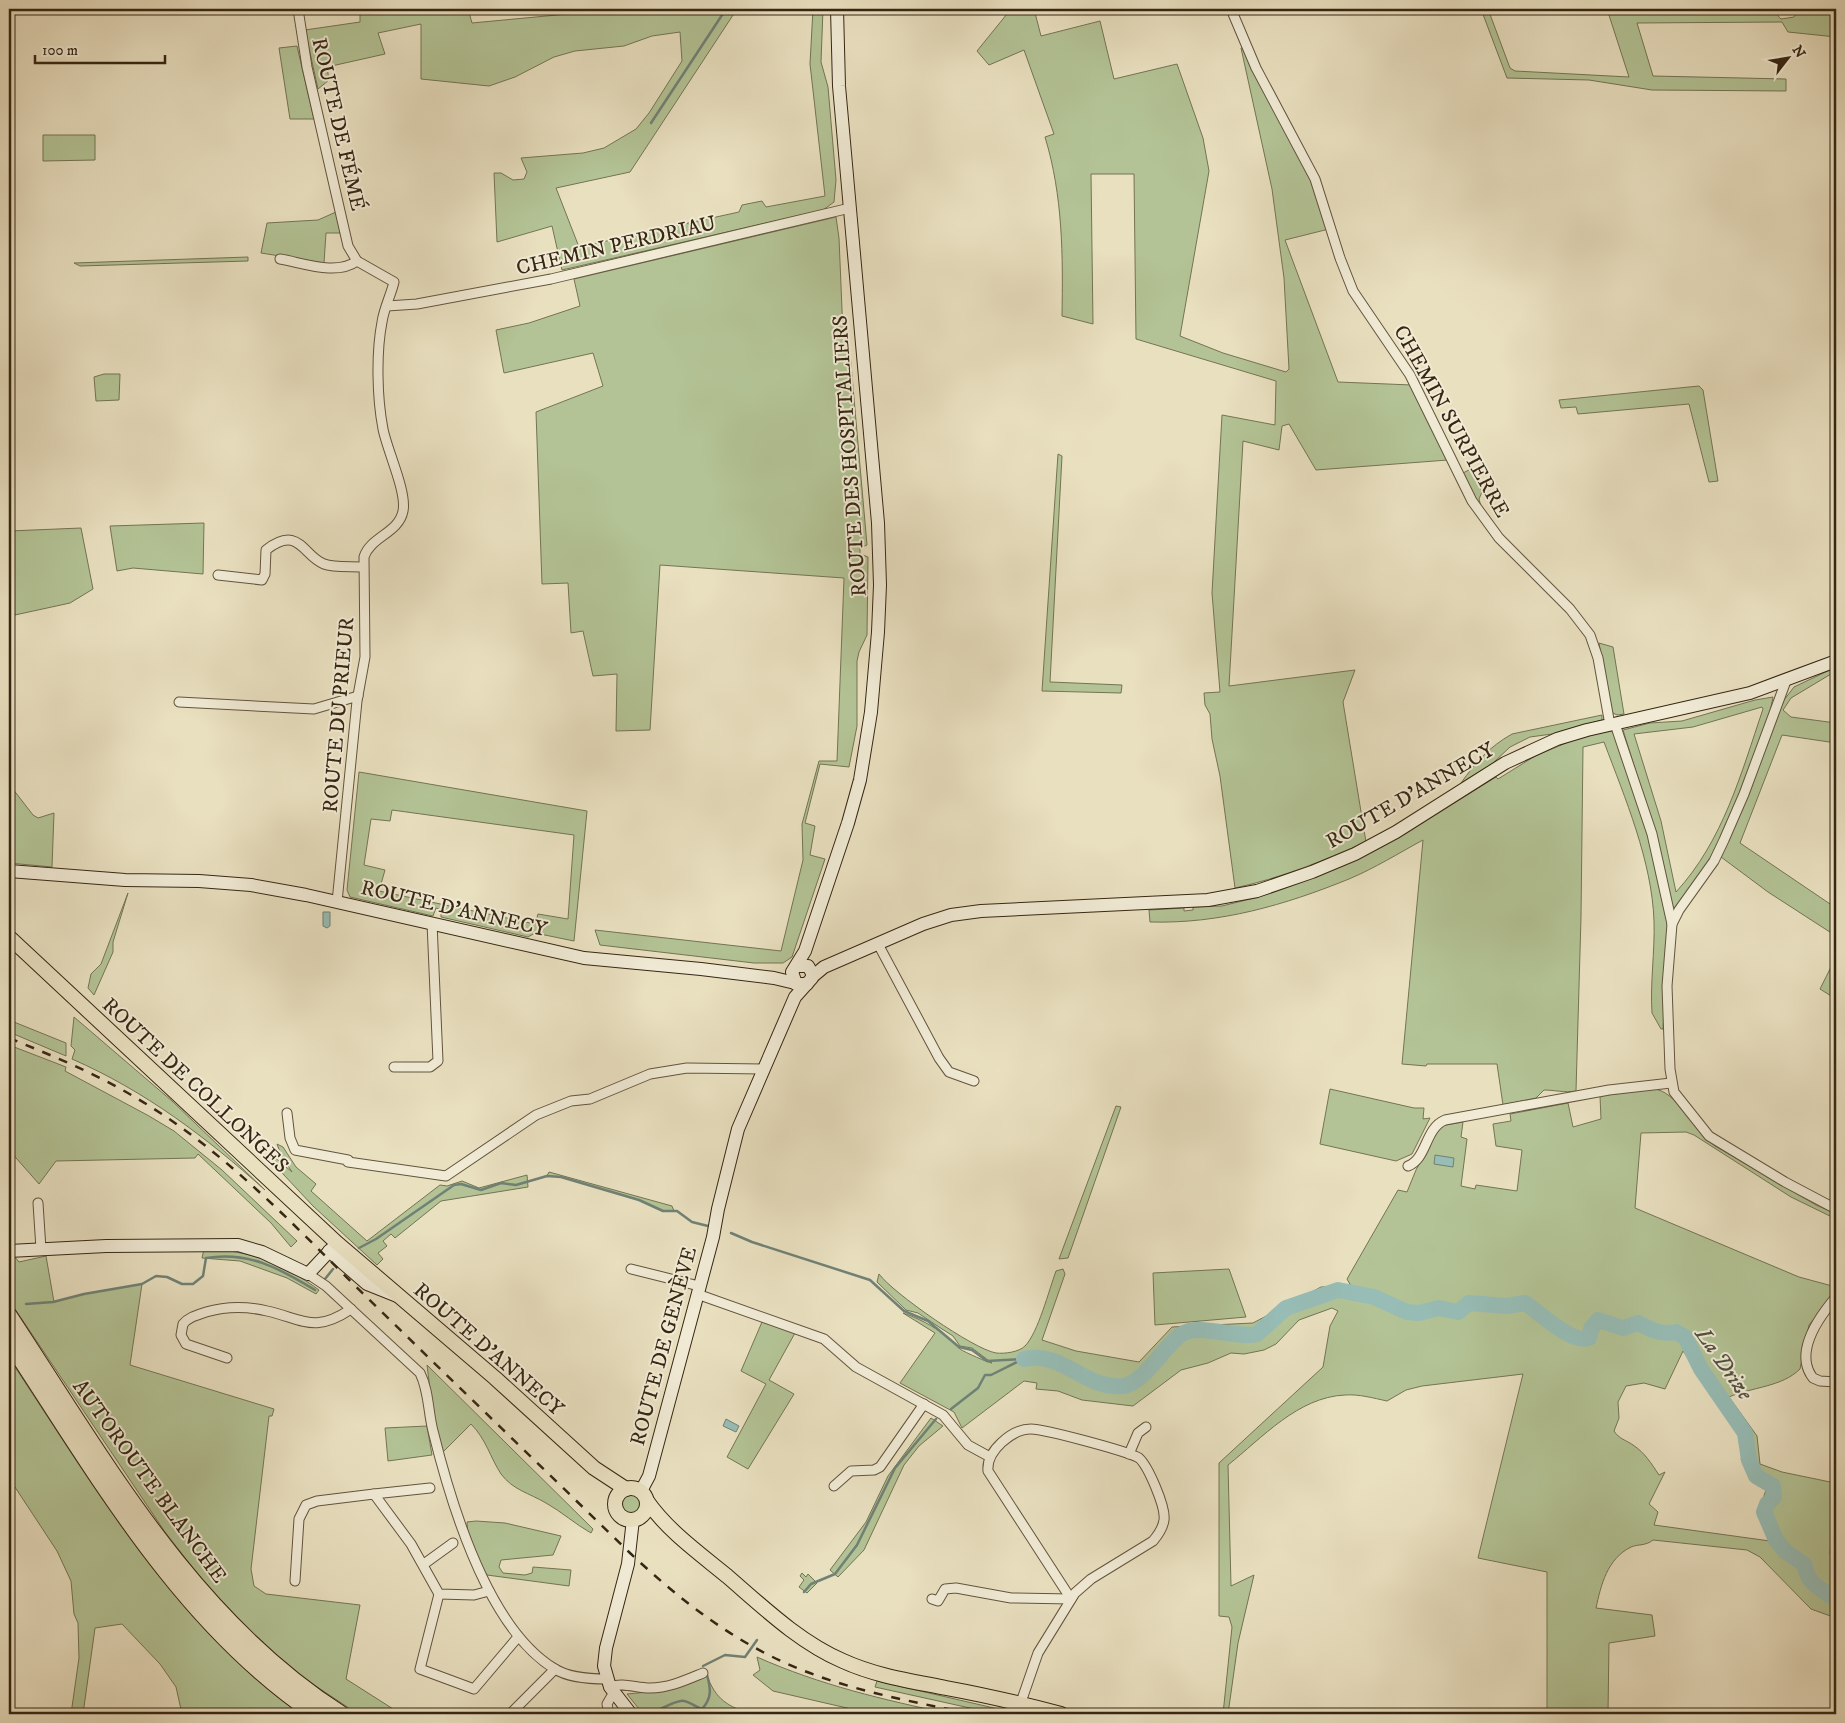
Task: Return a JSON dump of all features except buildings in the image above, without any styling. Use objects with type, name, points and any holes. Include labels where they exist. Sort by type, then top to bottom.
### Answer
[{"type":"highway","name":"AUTOROUTE BLANCHE","points":[[9,1316],[146,1520],[203,1595],[266,1659],[307,1692],[341,1714]]},
{"type":"highway","name":"AUTOROUTE BLANCHE","points":[[9,1342],[119,1506],[174,1581],[240,1654],[284,1692],[315,1714]]},
{"type":"main road","name":"ROUTE DE COLLONGES","points":[[9,938],[333,1247],[357,1261]]},
{"type":"main road","name":"ROUTE D'ANNECY","points":[[357,1261],[495,1378],[594,1468],[626,1488]]},
{"type":"main road","name":"ROUTE D'ANNECY","points":[[594,1468],[616,1500],[619,1514],[641,1506]]},
{"type":"main road","points":[[616,1500],[619,1493],[626,1488],[634,1488],[641,1506],[663,1522],[785,1625],[833,1656],[862,1669],[892,1678],[1061,1714]]},
{"type":"street","name":"ROUTE DE FÉMÉ","points":[[298,9],[307,67],[348,246],[357,261]]},
{"type":"street","name":"ROUTE DES HOSPITALIERS","points":[[763,1069],[795,997],[802,975],[805,951],[848,823],[860,780],[871,712],[878,632],[880,585],[878,522],[839,86],[838,9]]},
{"type":"street","name":"CHEMIN SURPIERRE","points":[[1231,9],[1252,60],[1315,179],[1340,258],[1354,291],[1406,368],[1472,501],[1499,538],[1570,609],[1590,635],[1598,658],[1612,724],[1652,834],[1672,924]]},
{"type":"street","name":"CHEMIN PERDRIAU","points":[[387,306],[417,304],[551,279],[850,208]]},
{"type":"street","points":[[280,259],[336,269],[349,267],[357,261]]},
{"type":"street","name":"ROUTE DU PRIEUR","points":[[337,902],[358,696],[365,657],[366,633],[363,567],[366,553],[394,526],[403,511],[402,495],[384,431],[382,416],[380,338],[382,322],[393,280],[357,261]]},
{"type":"street","points":[[218,575],[262,580],[265,574],[266,550],[274,544],[289,541],[299,543],[325,565],[363,567]]},
{"type":"street","name":"ROUTE D'ANNECY","points":[[9,871],[125,880],[199,881],[251,885],[337,902],[584,958],[774,978],[802,975],[923,924],[965,912],[1208,900],[1257,891],[1312,872],[1355,854],[1530,750],[1557,739],[1612,724],[1750,693],[1786,681],[1836,660]]},
{"type":"street","points":[[1786,681],[1744,794],[1724,840],[1714,861],[1679,910],[1672,924],[1668,986],[1672,1083],[1684,1106],[1709,1136],[1806,1194],[1836,1209]]},
{"type":"street","points":[[180,702],[314,708],[333,705],[342,700],[358,696]]},
{"type":"street","points":[[394,1067],[430,1067],[438,1061],[432,923]]},
{"type":"street","points":[[878,944],[938,1058],[949,1072],[974,1081]]},
{"type":"street","points":[[287,1113],[290,1138],[295,1150],[348,1160],[348,1162],[446,1176],[536,1115],[571,1101],[590,1100],[650,1074],[687,1068],[763,1069]]},
{"type":"street","name":"ROUTE DE GENÈVE","points":[[609,1714],[607,1704],[610,1686],[604,1666],[606,1648],[641,1506],[713,1237],[738,1129],[763,1069]]},
{"type":"street","points":[[1408,1166],[1416,1161],[1434,1129],[1445,1120],[1609,1090],[1672,1083]]},
{"type":"street","points":[[38,1203],[41,1249]]},
{"type":"street","points":[[9,1251],[119,1245],[238,1245],[262,1252],[308,1274],[326,1286],[414,1366],[422,1377],[442,1465],[471,1550],[489,1591],[518,1637],[555,1669],[610,1686],[620,1684],[648,1688],[669,1686],[703,1673]]},
{"type":"street","points":[[308,1274],[333,1247],[367,1284],[399,1296]]},
{"type":"street","points":[[631,1269],[698,1290],[824,1339],[856,1367],[948,1419],[972,1448],[990,1457]]},
{"type":"street","points":[[1836,1297],[1814,1326],[1806,1360],[1813,1378],[1820,1381],[1836,1382]]},
{"type":"street","points":[[227,1358],[186,1344],[181,1332],[184,1322],[198,1314],[236,1306],[269,1311],[292,1320],[311,1323],[335,1318],[351,1309]]},
{"type":"street","points":[[834,1486],[851,1471],[874,1470],[880,1466],[924,1404]]},
{"type":"street","points":[[1129,1454],[1138,1433],[1146,1426]]},
{"type":"street","points":[[1020,1705],[1038,1653],[1071,1599],[1082,1585],[1153,1540],[1163,1526],[1164,1516],[1146,1466],[1139,1458],[1029,1429],[1019,1432],[995,1449],[990,1457],[987,1468],[989,1475],[1071,1599]]},
{"type":"street","points":[[295,1581],[299,1519],[306,1505],[317,1501],[430,1488]]},
{"type":"street","points":[[374,1494],[424,1564],[439,1594],[420,1669],[474,1689],[518,1637]]},
{"type":"street","points":[[424,1564],[453,1543]]},
{"type":"street","points":[[932,1599],[938,1600],[945,1589],[956,1588],[1012,1598],[1071,1599]]},
{"type":"street","points":[[439,1594],[474,1594],[489,1591]]},
{"type":"street","points":[[510,1714],[555,1669]]},
{"type":"street","points":[[610,1686],[632,1714]]},
{"type":"green space","points":[[360,9],[468,9],[472,23],[621,9],[737,9],[630,172],[556,188],[579,247],[739,212],[742,205],[762,201],[766,207],[825,196],[810,64],[813,9],[823,9],[821,62],[828,87],[836,180],[834,202],[823,210],[562,270],[552,226],[497,242],[494,173],[501,173],[513,180],[524,179],[527,172],[521,158],[583,153],[604,148],[636,129],[649,113],[682,61],[680,32],[652,36],[624,46],[575,51],[554,57],[515,77],[489,86],[421,79],[421,24],[378,33],[385,54],[327,67],[329,80],[318,89],[305,30],[360,22]]},
{"type":"green space","points":[[1011,9],[1034,9],[1041,36],[1100,21],[1114,79],[1177,64],[1203,138],[1209,171],[1180,336],[1223,353],[1286,372],[1289,369],[1284,278],[1272,189],[1241,48],[1243,48],[1313,183],[1329,229],[1285,240],[1338,382],[1412,385],[1448,460],[1316,470],[1289,424],[1282,426],[1279,450],[1243,441],[1229,686],[1355,670],[1343,702],[1366,842],[1318,862],[1269,879],[1235,888],[1220,776],[1212,739],[1210,714],[1205,705],[1204,693],[1220,692],[1212,593],[1222,415],[1275,425],[1276,381],[1136,339],[1134,174],[1091,174],[1093,324],[1062,316],[1062,249],[1059,204],[1045,137],[1054,134],[1024,50],[989,65],[977,51]]},
{"type":"green space","points":[[1481,9],[1488,9],[1510,68],[1515,71],[1629,77],[1607,9],[1772,9],[1781,19],[1794,17],[1799,9],[1836,9],[1836,37],[1788,32],[1782,22],[1637,23],[1653,76],[1786,79],[1786,91],[1652,90],[1589,80],[1507,78]]},
{"type":"green space","points":[[297,46],[314,119],[290,119],[279,48]]},
{"type":"green space","points":[[43,135],[95,135],[95,160],[43,161]]},
{"type":"green space","points":[[336,212],[340,218],[340,233],[326,233],[324,263],[261,253],[267,223],[318,220]]},
{"type":"green space","points":[[836,217],[839,238],[843,333],[850,353],[867,545],[860,548],[860,554],[868,557],[867,635],[857,661],[857,726],[849,767],[820,764],[805,823],[815,826],[810,855],[825,859],[792,957],[783,963],[754,963],[600,945],[595,930],[781,951],[803,860],[802,824],[819,761],[837,761],[844,578],[660,565],[650,730],[616,731],[617,674],[593,676],[583,631],[571,633],[568,583],[542,584],[536,412],[603,386],[593,353],[504,373],[496,330],[529,323],[580,306],[574,279]]},
{"type":"green space","points":[[248,257],[248,261],[80,266],[74,263]]},
{"type":"green space","points":[[104,374],[120,374],[119,400],[96,401],[94,377]]},
{"type":"green space","points":[[1699,386],[1703,390],[1718,481],[1709,482],[1689,404],[1578,414],[1576,407],[1561,408],[1559,400]]},
{"type":"green space","points":[[1058,454],[1062,456],[1050,682],[1122,685],[1121,693],[1042,691]]},
{"type":"green space","points":[[1473,468],[1482,492],[1479,499],[1482,510],[1461,474]]},
{"type":"green space","points":[[204,523],[203,574],[133,568],[117,571],[110,526]]},
{"type":"green space","points":[[81,528],[93,589],[70,603],[15,615],[9,583],[9,531]]},
{"type":"green space","points":[[1599,643],[1613,647],[1624,714],[1617,715],[1611,712]]},
{"type":"green space","points":[[1836,667],[1836,671],[1791,698],[1783,710],[1791,717],[1836,723],[1836,743],[1782,735],[1740,843],[1836,908],[1836,936],[1768,892],[1721,857],[1743,808],[1784,700],[1794,687]]},
{"type":"green space","points":[[1773,697],[1770,712],[1732,816],[1708,863],[1673,913],[1659,846],[1623,730],[1650,723],[1682,721],[1755,700]],"holes":[[[1762,707],[1763,709],[1729,806],[1706,851],[1676,892],[1661,821],[1634,734],[1693,727]]]},
{"type":"green space","points":[[1602,715],[1602,720],[1552,734],[1530,737],[1510,747],[1493,763],[1461,783],[1472,768],[1496,744],[1512,734]]},
{"type":"green space","points":[[1610,730],[1613,731],[1646,820],[1668,921],[1663,1029],[1661,1029],[1652,1013],[1654,921],[1652,898],[1643,853],[1629,807],[1604,742],[1583,747],[1576,1091],[1544,1090],[1536,1098],[1503,1105],[1497,1064],[1427,1064],[1426,1066],[1402,1064],[1423,840],[1349,879],[1276,905],[1202,920],[1150,922],[1149,910],[1184,908],[1184,911],[1193,910],[1193,907],[1222,906],[1258,897],[1345,865],[1406,833],[1496,777],[1498,779],[1535,756],[1571,741]]},
{"type":"green space","points":[[359,772],[587,811],[574,941],[535,933],[528,937],[441,917],[441,910],[436,908],[433,916],[350,897],[347,890]],"holes":[[[392,810],[574,835],[568,919],[538,914],[535,924],[379,891],[385,870],[364,865],[371,819],[390,821]]]},
{"type":"green space","points":[[9,784],[33,815],[38,818],[54,813],[52,867],[9,863]]},
{"type":"green space","points":[[128,893],[113,942],[113,952],[94,995],[88,988],[91,974],[101,964]]},
{"type":"green space","points":[[1836,957],[1836,999],[1820,989]]},
{"type":"green space","points":[[74,1017],[172,1101],[265,1190],[243,1170],[174,1117],[125,1086],[72,1059],[75,1050],[71,1046]]},
{"type":"green space","points":[[9,1020],[66,1043],[66,1056],[9,1032]]},
{"type":"green space","points":[[9,1045],[66,1067],[65,1071],[174,1131],[222,1170],[297,1241],[291,1247],[271,1223],[198,1154],[195,1158],[56,1161],[39,1184],[9,1150]]},
{"type":"green space","points":[[1330,1089],[1414,1108],[1424,1108],[1423,1119],[1430,1118],[1412,1154],[1396,1161],[1320,1144]]},
{"type":"green space","points":[[1653,1089],[1661,1091],[1677,1103],[1715,1146],[1816,1205],[1836,1214],[1836,1219],[1791,1197],[1694,1135],[1686,1132],[1641,1133],[1635,1208],[1799,1277],[1836,1287],[1836,1292],[1809,1325],[1800,1369],[1785,1380],[1729,1397],[1757,1436],[1760,1464],[1782,1472],[1835,1483],[1830,1554],[1836,1557],[1836,1618],[1811,1609],[1760,1557],[1747,1550],[1653,1540],[1631,1547],[1616,1558],[1606,1573],[1596,1608],[1652,1615],[1655,1636],[1609,1643],[1608,1712],[1627,1714],[1547,1714],[1547,1572],[1478,1558],[1523,1374],[1422,1386],[1406,1390],[1387,1401],[1356,1395],[1328,1397],[1296,1411],[1228,1465],[1231,1586],[1254,1575],[1238,1643],[1228,1714],[1223,1714],[1232,1627],[1229,1617],[1219,1616],[1219,1463],[1323,1367],[1330,1326],[1338,1311],[1332,1308],[1299,1320],[1276,1344],[1264,1350],[1244,1354],[1231,1353],[1208,1363],[1181,1370],[1133,1406],[1082,1400],[1058,1391],[1036,1389],[1037,1383],[1024,1381],[962,1428],[954,1412],[900,1383],[935,1333],[903,1313],[935,1328],[962,1350],[992,1363],[972,1348],[960,1346],[953,1336],[918,1313],[906,1310],[877,1282],[879,1274],[887,1283],[916,1306],[970,1342],[996,1353],[1003,1353],[1019,1350],[1030,1340],[1039,1322],[1056,1271],[1063,1269],[1065,1274],[1042,1340],[1076,1351],[1139,1362],[1172,1327],[1253,1323],[1321,1287],[1351,1286],[1347,1279],[1398,1190],[1407,1192],[1416,1170],[1440,1126],[1463,1122],[1461,1137],[1467,1139],[1461,1186],[1475,1189],[1476,1185],[1517,1191],[1522,1150],[1496,1146],[1493,1124],[1511,1121],[1510,1114],[1568,1103],[1573,1127],[1601,1119],[1600,1096]],"holes":[[[1542,1311],[1566,1333],[1552,1327],[1538,1315]],[[1683,1351],[1740,1430],[1744,1440],[1744,1455],[1741,1459],[1748,1473],[1766,1490],[1758,1513],[1770,1541],[1654,1525],[1658,1512],[1649,1504],[1665,1472],[1659,1475],[1641,1451],[1616,1434],[1614,1431],[1619,1418],[1618,1402],[1626,1386],[1644,1383],[1665,1389]]]},
{"type":"green space","points":[[1116,1106],[1121,1107],[1068,1258],[1059,1259]]},
{"type":"green space","points":[[277,1144],[283,1147],[296,1167],[316,1184],[311,1191],[367,1241],[440,1185],[447,1186],[462,1181],[479,1188],[527,1175],[528,1187],[441,1201],[395,1238],[391,1234],[383,1241],[387,1246],[378,1253],[383,1259],[377,1265],[313,1206],[269,1159],[272,1155],[292,1172],[281,1155]]},
{"type":"green space","points":[[549,1172],[672,1206],[674,1211],[663,1211],[639,1200],[561,1177],[547,1176]]},
{"type":"green space","points":[[204,1249],[251,1255],[292,1272],[319,1290],[316,1294],[287,1278],[240,1261],[202,1258]]},
{"type":"green space","points":[[9,1256],[14,1256],[19,1262],[46,1256],[54,1302],[84,1294],[142,1284],[130,1365],[274,1409],[272,1416],[269,1416],[251,1569],[254,1586],[266,1594],[360,1605],[346,1679],[401,1714],[358,1714],[302,1677],[269,1650],[234,1616],[196,1572],[165,1532],[9,1300]]},
{"type":"green space","points":[[1229,1269],[1246,1317],[1155,1325],[1153,1273]]},
{"type":"green space","points":[[762,1322],[795,1333],[769,1380],[794,1394],[748,1469],[727,1457],[766,1384],[741,1371]]},
{"type":"green space","points":[[9,1358],[105,1503],[175,1595],[213,1638],[255,1678],[300,1714],[182,1714],[176,1687],[160,1664],[122,1624],[95,1628],[83,1714],[71,1714],[79,1658],[78,1623],[74,1614],[71,1581],[57,1551],[9,1478]]},
{"type":"green space","points":[[427,1365],[593,1529],[591,1533],[552,1507],[511,1484],[497,1468],[488,1448],[471,1424],[441,1454],[435,1428]]},
{"type":"green space","points":[[931,1418],[943,1426],[919,1446],[904,1465],[864,1550],[838,1577],[830,1570],[866,1522],[888,1476]]},
{"type":"green space","points":[[427,1426],[432,1455],[388,1461],[385,1428]]},
{"type":"green space","points":[[631,1495],[637,1498],[640,1504],[637,1510],[631,1513],[625,1510],[622,1504],[625,1498]]},
{"type":"green space","points":[[467,1522],[505,1523],[561,1536],[553,1555],[501,1560],[499,1567],[503,1573],[525,1575],[532,1573],[533,1567],[571,1570],[569,1586],[487,1575],[476,1557],[470,1542]]},
{"type":"green space","points":[[802,1573],[806,1577],[808,1574],[817,1583],[807,1593],[799,1587],[804,1580],[800,1576]]},
{"type":"green space","points":[[757,1657],[828,1684],[951,1714],[877,1714],[773,1691],[753,1675],[760,1670]]},
{"type":"green space","points":[[707,1675],[718,1696],[729,1705],[752,1714],[643,1714],[627,1694],[669,1690]]},
{"type":"green space","points":[[877,1681],[1020,1714],[997,1714],[875,1687]]},
{"type":"water","points":[[323,912],[330,912],[330,926],[327,928],[323,926]]},
{"type":"water","points":[[1435,1155],[1454,1158],[1453,1167],[1434,1164]]},
{"type":"water","points":[[726,1419],[739,1426],[736,1432],[723,1426]]},
{"type":"waterway","points":[[651,123],[726,9]]},
{"type":"waterway","points":[[359,1248],[376,1239],[454,1185],[461,1184],[481,1190],[501,1183],[516,1185],[547,1176],[561,1177],[639,1200],[663,1211],[677,1211],[692,1222],[708,1226]]},
{"type":"waterway","points":[[731,1233],[752,1242],[870,1280],[904,1311],[928,1321],[959,1347],[972,1350],[987,1361],[1024,1359]]},
{"type":"waterway","points":[[26,1304],[53,1302],[84,1294],[142,1284],[156,1276],[167,1277],[182,1284],[193,1284],[203,1276],[206,1258],[221,1256],[249,1259],[263,1263],[276,1268],[315,1290]]},
{"type":"waterway","points":[[325,1279],[333,1269]]},
{"type":"waterway","name":"La Drize","points":[[1024,1359],[1038,1358],[1050,1360],[1097,1382],[1109,1386],[1123,1386],[1131,1384],[1139,1378],[1175,1339],[1182,1334],[1198,1330],[1239,1335],[1257,1334],[1286,1308],[1338,1290],[1374,1297],[1407,1312],[1419,1313],[1439,1308],[1458,1312],[1469,1303],[1507,1306],[1525,1303],[1565,1332],[1582,1339],[1589,1338],[1591,1329],[1598,1320],[1623,1328],[1638,1323],[1652,1330],[1676,1332],[1685,1337],[1701,1369],[1745,1433],[1749,1460],[1756,1476],[1773,1486],[1774,1497],[1767,1504],[1764,1512],[1776,1540],[1785,1551],[1805,1565],[1810,1579],[1817,1586],[1829,1595],[1836,1592]]},
{"type":"waterway","points":[[951,1409],[978,1388],[985,1375],[991,1375],[1023,1359]]},
{"type":"waterway","points":[[804,1592],[811,1584],[835,1574],[857,1545],[895,1468],[936,1419]]},
{"type":"waterway","points":[[703,1666],[725,1655],[745,1657],[757,1640]]},
{"type":"waterway","points":[[650,1713],[681,1701],[688,1702],[702,1709],[708,1701],[710,1693],[707,1675]]},
{"type":"railway","points":[[9,1038],[107,1081],[173,1122],[207,1147],[270,1202],[649,1571],[710,1620],[754,1648],[823,1678],[886,1696],[972,1714]]}]
